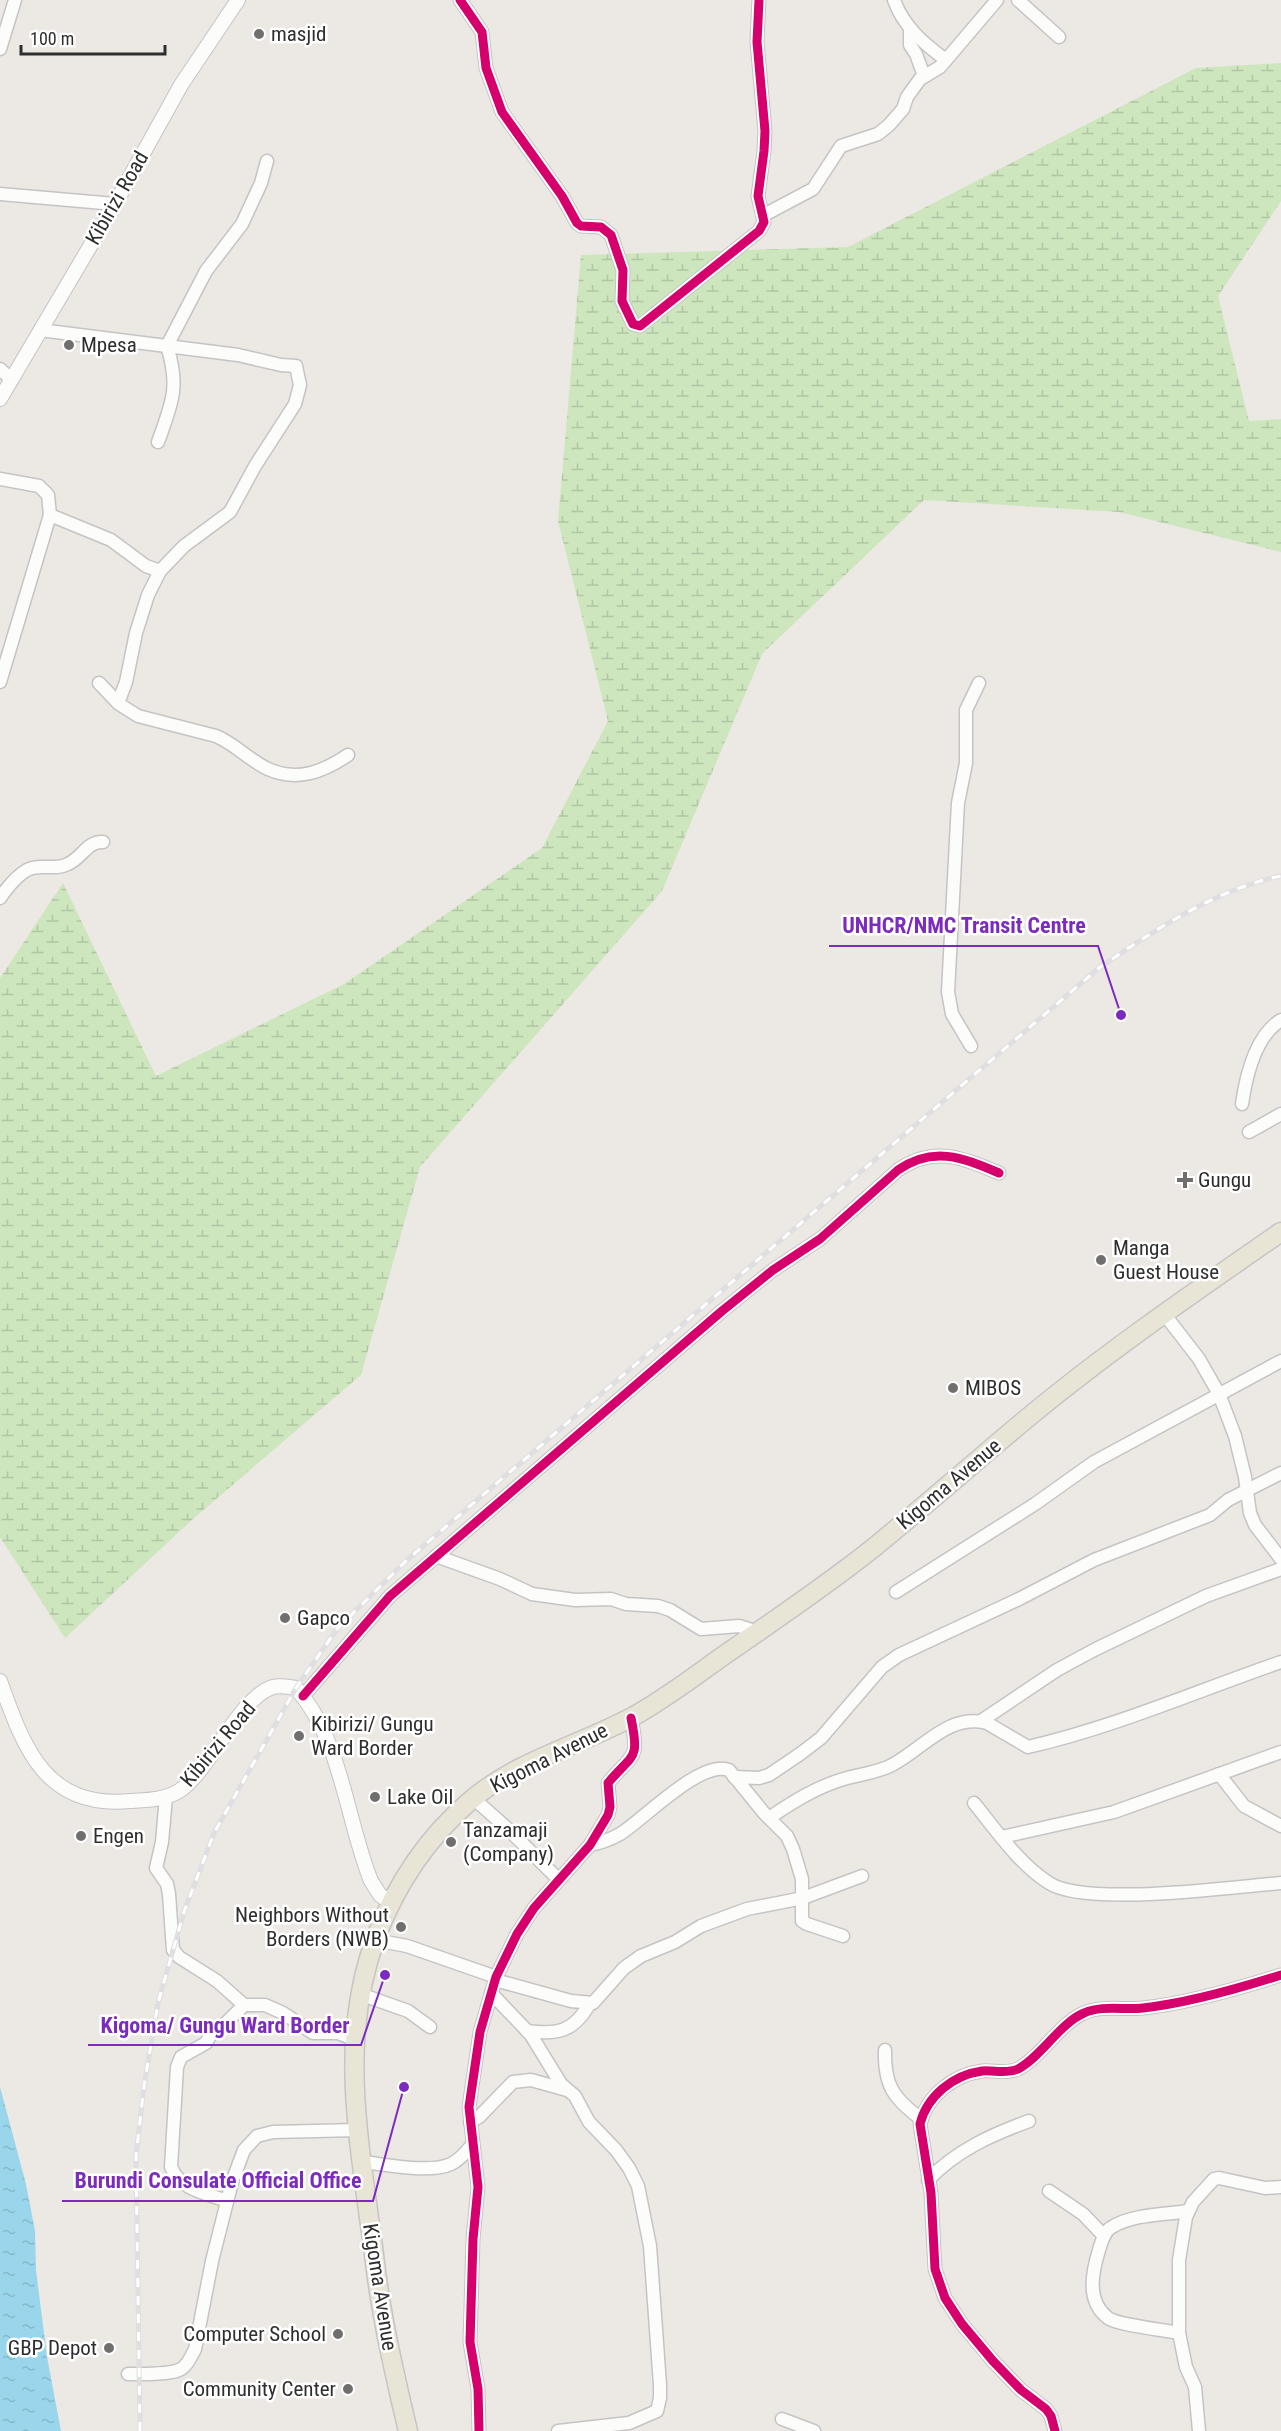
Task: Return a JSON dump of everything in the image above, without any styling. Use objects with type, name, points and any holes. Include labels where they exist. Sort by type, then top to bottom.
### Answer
[{"type":"main road","name":"Kigoma Avenue","points":[[408,2431],[380,2298],[358,2130],[353,2039],[360,1994],[375,1940],[391,1903],[436,1833],[473,1798],[503,1778],[560,1748],[631,1718],[758,1632],[868,1552],[1033,1413],[1165,1314],[1281,1232]]},
{"type":"street","points":[[0,49],[15,0]]},
{"type":"street","name":"Kibirizi Road","points":[[0,399],[115,204],[180,85],[238,0]]},
{"type":"street","points":[[460,0],[482,32],[489,80],[507,121],[539,162],[577,223],[581,226],[602,227],[611,235],[623,270],[622,301],[633,324],[640,326],[759,231],[764,222],[758,196],[765,131],[757,42],[759,0]]},
{"type":"street","points":[[894,0],[910,31],[946,60]]},
{"type":"street","points":[[764,215],[813,189],[841,146],[878,134],[890,124],[903,110],[907,97],[914,87],[924,76],[940,67],[998,0]]},
{"type":"street","points":[[1018,0],[1059,37]]},
{"type":"street","points":[[910,31],[910,45],[924,76]]},
{"type":"street","points":[[158,442],[171,406],[174,386],[174,368],[167,346],[206,272],[242,224],[261,183],[267,161]]},
{"type":"street","points":[[0,194],[115,204]]},
{"type":"street","points":[[40,330],[238,355],[296,366],[300,386],[295,404],[255,466],[230,512],[184,546],[160,571],[148,595],[136,633],[126,682],[118,703]]},
{"type":"street","points":[[0,369],[12,380]]},
{"type":"street","points":[[0,479],[39,486],[48,495],[50,515],[0,682]]},
{"type":"street","points":[[50,515],[111,540],[146,566],[160,571]]},
{"type":"street","points":[[99,683],[128,711],[153,721],[226,740],[267,769],[304,776],[316,773],[348,755]]},
{"type":"street","points":[[971,1046],[952,1014],[948,992],[958,803],[966,763],[966,710],[980,683]]},
{"type":"street","points":[[0,898],[21,874],[30,868],[66,866],[92,843],[103,842]]},
{"type":"street","points":[[1242,1104],[1246,1077],[1252,1060],[1270,1030],[1281,1020]]},
{"type":"street","points":[[1249,1132],[1281,1114]]},
{"type":"street","points":[[391,1903],[380,1895],[371,1881],[333,1757],[320,1726],[303,1696],[374,1612],[435,1556],[722,1311],[773,1270],[820,1239],[881,1184],[911,1161],[924,1156],[954,1157],[999,1173]]},
{"type":"street","points":[[1165,1314],[1199,1359],[1219,1394],[1235,1436],[1248,1490],[1250,1513],[1255,1525],[1281,1559]]},
{"type":"street","points":[[896,1592],[1035,1504],[1094,1462],[1281,1361]]},
{"type":"street","points":[[734,1777],[759,1778],[769,1775],[800,1754],[821,1738],[882,1667],[900,1655],[1019,1599],[1094,1560],[1210,1515],[1228,1500],[1281,1473]]},
{"type":"street","points":[[435,1556],[500,1579],[532,1594],[575,1600],[611,1599],[626,1604],[651,1605],[670,1610],[701,1629],[739,1626],[758,1632]]},
{"type":"street","points":[[769,1818],[817,1788],[891,1766],[940,1730],[957,1724],[981,1722],[1057,1670],[1094,1650],[1206,1596],[1281,1569]]},
{"type":"street","points":[[981,1722],[1028,1747],[1136,1715],[1281,1662]]},
{"type":"street","name":"Kibirizi Road","points":[[0,1681],[13,1717],[39,1766],[50,1780],[63,1789],[90,1798],[118,1802],[166,1797],[180,1790],[190,1781],[238,1717],[265,1691],[273,1687],[296,1688],[303,1696]]},
{"type":"street","points":[[479,2431],[478,2389],[470,2342],[473,2240],[478,2187],[469,2107],[480,2032],[495,1978],[505,1957],[534,1908],[590,1845],[608,1815],[610,1807],[608,1783],[628,1764],[636,1750],[631,1718]]},
{"type":"street","points":[[1002,1837],[1114,1812],[1281,1752]]},
{"type":"street","points":[[590,1845],[621,1833],[672,1792],[708,1773],[724,1768],[787,1836],[802,1879],[802,1921],[843,1936]]},
{"type":"street","points":[[1219,1774],[1244,1806],[1281,1826]]},
{"type":"street","points":[[166,1797],[162,1842],[156,1868],[167,1884],[173,1950],[179,1957],[218,1981],[244,2005],[265,2005],[283,2013],[309,2031],[338,2032],[353,2039]]},
{"type":"street","points":[[473,1798],[558,1879]]},
{"type":"street","points":[[974,1803],[1038,1875],[1051,1885],[1075,1892],[1144,1893],[1281,1883]]},
{"type":"street","points":[[527,2031],[550,2034],[561,2032],[584,2013],[590,2004],[598,2000],[624,1968],[641,1956],[675,1942],[701,1926],[747,1910],[803,1898],[862,1876]]},
{"type":"street","points":[[375,1940],[408,1946],[495,1978],[571,2001],[590,2004]]},
{"type":"street","points":[[1055,2431],[1051,2416],[1046,2409],[1021,2390],[993,2361],[962,2324],[945,2298],[935,2269],[921,2119],[932,2097],[945,2086],[980,2072],[1009,2072],[1019,2069],[1056,2036],[1070,2020],[1084,2012],[1167,2004],[1234,1990],[1281,1975]]},
{"type":"street","points":[[491,1993],[543,2051],[561,2084],[571,2092],[589,2122],[629,2168],[638,2186],[650,2246],[660,2398],[657,2411],[637,2420],[601,2427],[558,2431]]},
{"type":"street","points":[[360,1994],[408,2012],[430,2027]]},
{"type":"street","points":[[228,2201],[185,2186],[174,2176],[171,2167],[177,2067],[181,2057],[206,2043],[211,2034],[244,2005]]},
{"type":"street","points":[[885,2050],[886,2080],[891,2090],[921,2119]]},
{"type":"street","points":[[470,2122],[479,2117],[513,2082],[531,2080],[571,2092]]},
{"type":"street","points":[[928,2180],[959,2152],[1029,2121]]},
{"type":"street","points":[[128,2374],[182,2369],[195,2349],[210,2271],[232,2182],[244,2150],[257,2136],[273,2132],[358,2130]]},
{"type":"street","points":[[362,2162],[424,2168],[449,2165],[472,2145]]},
{"type":"street","points":[[1200,2431],[1195,2387],[1186,2367],[1179,2333],[1181,2308],[1179,2260],[1188,2211],[1193,2202],[1214,2180],[1219,2178],[1265,2188],[1281,2187]]},
{"type":"street","points":[[1049,2191],[1083,2214],[1104,2236]]},
{"type":"street","points":[[1179,2333],[1109,2320],[1096,2305],[1092,2275],[1108,2229],[1120,2222],[1188,2211]]},
{"type":"street","points":[[782,2419],[814,2431]]},
{"type":"green space","points":[[1281,63],[1281,201],[1218,296],[1249,421],[1281,419],[1281,552],[1119,512],[924,500],[762,654],[662,891],[420,1167],[361,1375],[194,1518],[65,1638],[0,1537],[0,978],[63,883],[156,1076],[344,984],[542,848],[608,721],[558,521],[581,255],[848,247],[1196,68]]},
{"type":"water","points":[[0,2087],[26,2184],[35,2231],[36,2270],[47,2357],[61,2431],[0,2431]]},
{"type":"railway","points":[[140,2431],[136,2156],[144,2086],[158,2003],[184,1912],[214,1833],[296,1688],[337,1629],[407,1560],[1099,968],[1163,926],[1209,901],[1257,882],[1281,876]]},
{"type":"cycle path","points":[[460,0],[482,32],[486,68],[502,112],[562,196],[577,223],[581,226],[601,227],[611,235],[623,270],[622,301],[633,324],[640,326],[759,231],[764,222],[758,196],[765,131],[757,42],[759,0]]},
{"type":"cycle path","points":[[303,1696],[390,1596],[722,1311],[773,1270],[820,1239],[898,1170],[911,1162],[924,1158],[948,1156],[999,1173]]},
{"type":"cycle path","points":[[479,2431],[478,2389],[470,2342],[473,2239],[478,2187],[469,2107],[480,2032],[496,1977],[517,1934],[534,1908],[590,1845],[608,1815],[610,1807],[608,1783],[629,1761],[634,1750],[631,1718]]},
{"type":"cycle path","points":[[1055,2431],[1051,2416],[1046,2409],[1021,2390],[993,2361],[962,2324],[945,2298],[935,2269],[931,2193],[920,2124],[923,2114],[943,2088],[961,2077],[982,2071],[1005,2072],[1018,2069],[1026,2064],[1067,2024],[1084,2013],[1105,2008],[1143,2008],[1178,2003],[1281,1975]]},
{"type":"place","name":"masjid","points":[[259,34]]},
{"type":"place","name":"Mpesa","points":[[69,345]]},
{"type":"place","name":"UNHCR/NMC Transit Centre","points":[[1121,1015]]},
{"type":"place","name":"Gungu","points":[[1185,1180]]},
{"type":"place","name":"Manga Guest House","points":[[1101,1260]]},
{"type":"place","name":"MIBOS","points":[[953,1388]]},
{"type":"place","name":"Gapco","points":[[285,1618]]},
{"type":"place","name":"Kibirizi/ Gungu Ward Border","points":[[299,1736]]},
{"type":"place","name":"Lake Oil","points":[[375,1797]]},
{"type":"place","name":"Engen","points":[[81,1836]]},
{"type":"place","name":"Tanzamaji (Company)","points":[[451,1842]]},
{"type":"place","name":"Neighbors Without Borders (NWB)","points":[[401,1927]]},
{"type":"place","name":"Kigoma/ Gungu Ward Border","points":[[385,1975]]},
{"type":"place","name":"Burundi Consulate Official Office","points":[[404,2087]]},
{"type":"place","name":"Computer School","points":[[338,2334]]},
{"type":"place","name":"GBP Depot","points":[[109,2348]]},
{"type":"place","name":"Community Center","points":[[348,2389]]}]
